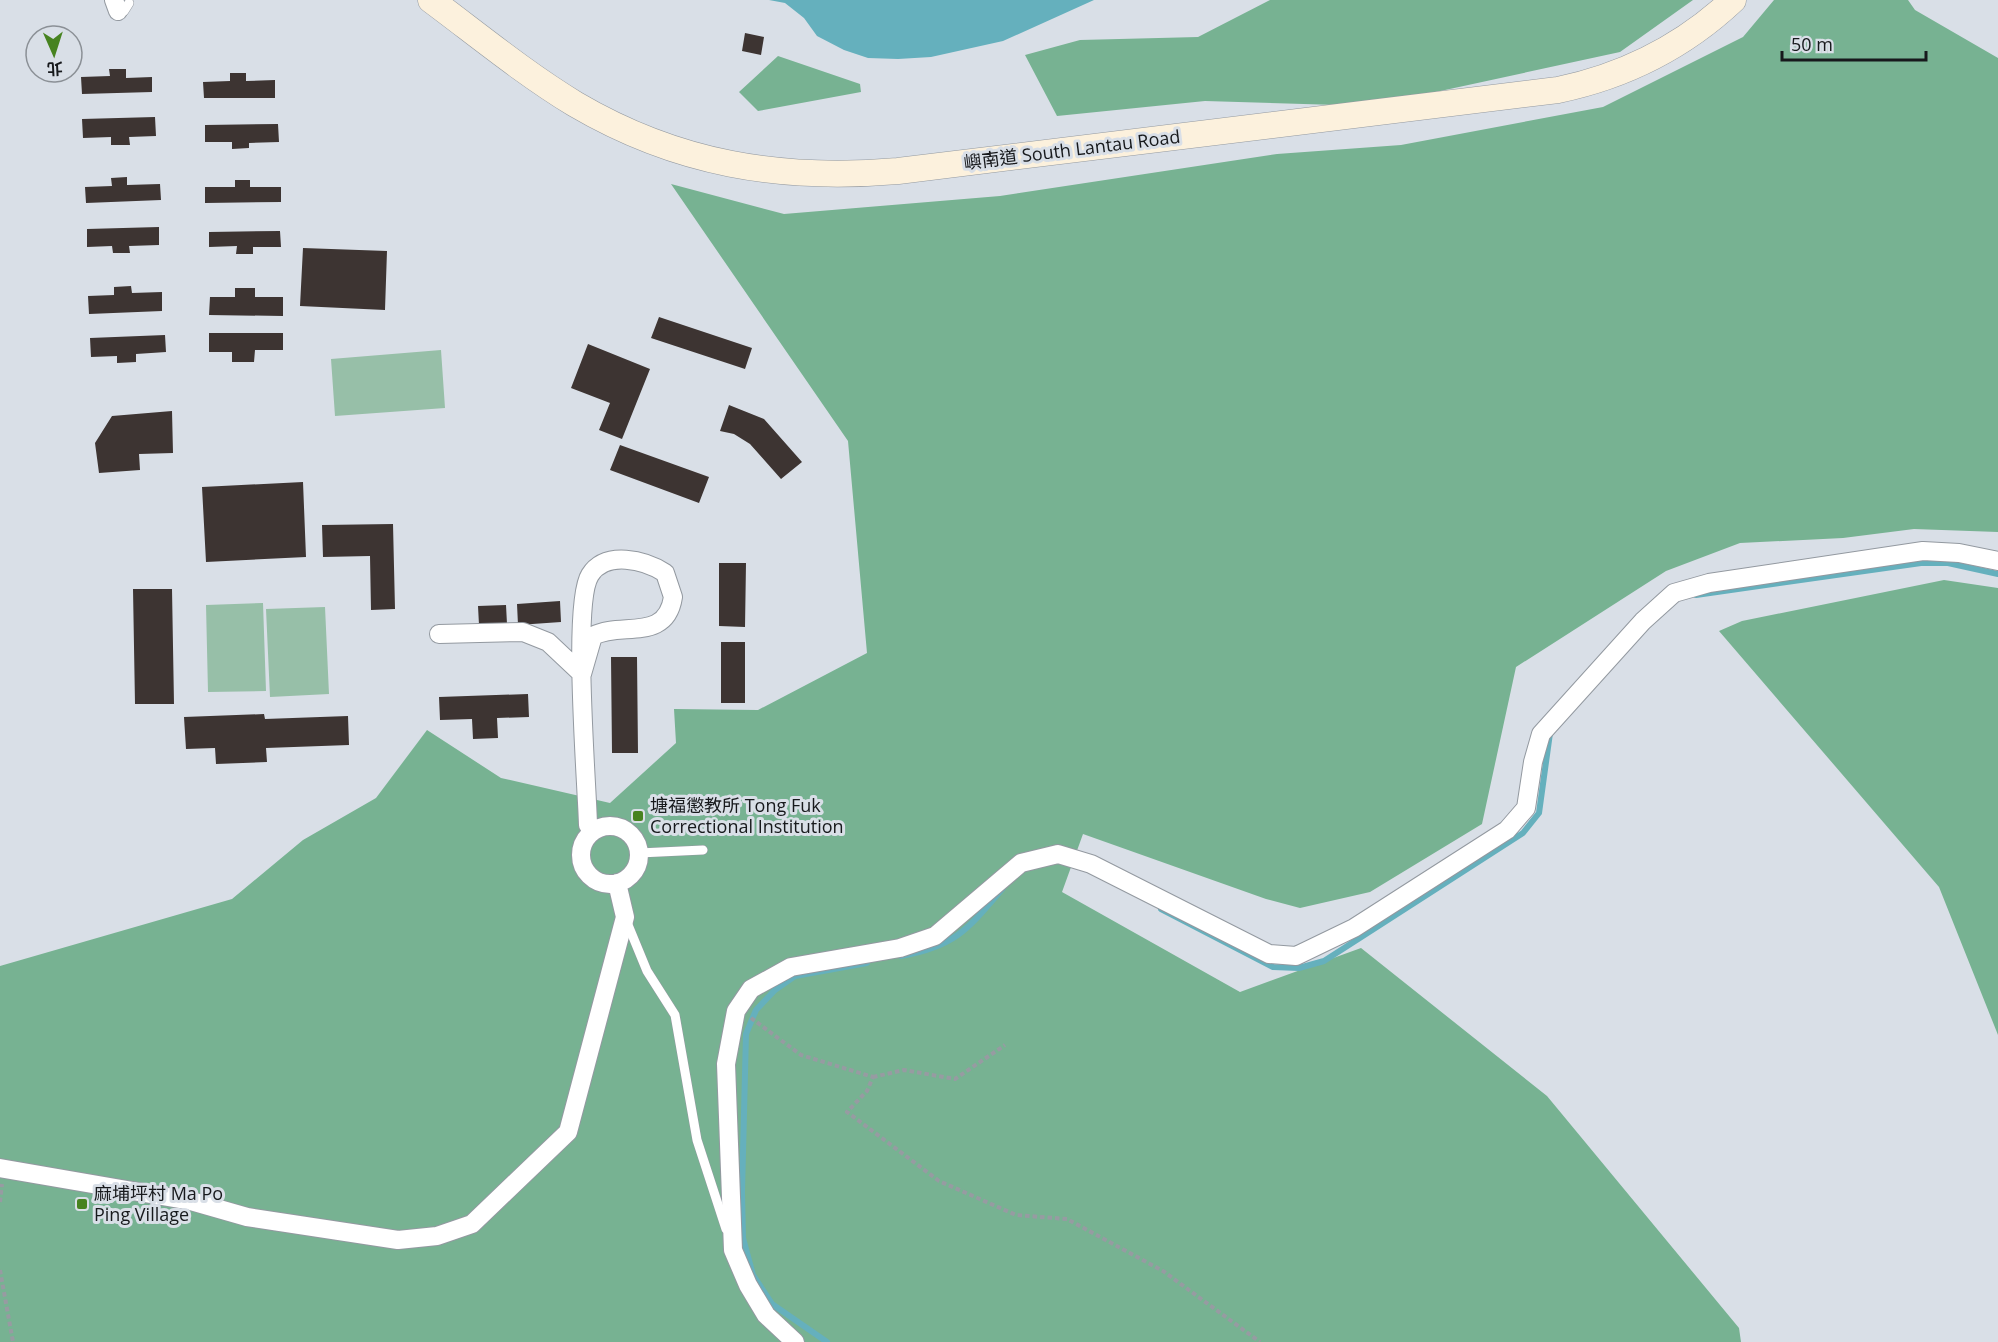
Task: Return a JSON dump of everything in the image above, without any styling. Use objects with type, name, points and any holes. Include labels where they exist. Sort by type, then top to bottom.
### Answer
[{"type":"main road","name":"嶼南道 South Lantau Road","points":[[431,0],[552,90],[637,136],[730,165],[778,172],[834,175],[910,170],[1558,90],[1614,75],[1658,56],[1696,31],[1733,0]]},
{"type":"street","points":[[795,1342],[766,1315],[748,1285],[733,1250],[726,1064],[736,1011],[751,989],[791,967],[900,948],[935,936],[1021,863],[1058,854],[1091,864],[1269,954],[1296,956],[1354,928],[1507,830],[1526,808],[1533,762],[1541,734],[1636,629],[1674,593],[1709,583],[1923,551],[1959,553],[1998,561]]},
{"type":"street","points":[[582,674],[593,636],[603,631],[647,628],[665,616],[671,606],[672,597],[665,573],[655,567],[623,559],[604,564],[590,575],[582,621],[582,674],[588,825],[593,831]]},
{"type":"street","points":[[439,634],[523,633],[548,642],[582,674]]},
{"type":"street","points":[[609,826],[626,831],[632,837],[639,853],[633,871],[617,883],[592,878],[582,863],[583,845],[593,831],[609,826]]},
{"type":"street","points":[[0,1168],[191,1201],[247,1217],[398,1240],[437,1236],[472,1224],[568,1132],[625,917],[617,883]]},
{"type":"lane","points":[[639,853],[703,850]]},
{"type":"lane","points":[[625,917],[647,971],[675,1015],[697,1140],[733,1250]]},
{"type":"path","points":[[761,1023],[801,1055],[873,1077],[904,1070],[956,1079],[1005,1045]]},
{"type":"path","points":[[873,1077],[867,1090],[847,1112],[939,1181],[1016,1215],[1067,1219],[1163,1271],[1260,1342]]},
{"type":"path","points":[[0,1270],[13,1342]]},
{"type":"green space","points":[[1270,0],[1693,0],[1620,52],[1371,106],[1205,101],[1057,116],[1025,55],[1080,40],[1198,37]]},
{"type":"green space","points":[[1774,0],[1908,0],[1915,10],[1998,58],[1998,532],[1914,529],[1843,538],[1740,543],[1666,571],[1516,667],[1482,824],[1370,892],[1300,908],[1266,899],[1083,834],[1062,892],[1240,992],[1361,948],[1547,1096],[1739,1328],[1741,1342],[0,1342],[0,966],[232,899],[303,840],[376,798],[427,730],[501,778],[610,803],[676,743],[674,709],[758,710],[867,653],[848,441],[671,184],[784,214],[1000,196],[1277,154],[1401,145],[1603,107],[1743,37]]},
{"type":"green space","points":[[778,56],[860,84],[861,92],[758,111],[739,92]]},
{"type":"green space","points":[[441,350],[445,408],[335,416],[331,359]]},
{"type":"green space","points":[[1944,580],[1998,588],[1998,1035],[1939,887],[1719,631],[1742,621]]},
{"type":"green space","points":[[263,603],[266,691],[208,692],[206,605]]},
{"type":"green space","points":[[325,607],[329,694],[270,697],[266,609]]},
{"type":"water","points":[[769,0],[1094,0],[1003,41],[931,57],[898,59],[868,58],[844,50],[817,36],[804,18],[785,3]]},
{"type":"building","points":[[745,33],[764,37],[761,55],[742,51]]},
{"type":"building","points":[[109,69],[126,69],[126,78],[152,77],[152,92],[82,94],[84,77],[110,76]]},
{"type":"building","points":[[230,73],[246,73],[246,81],[275,80],[275,98],[204,98],[203,82],[230,81]]},
{"type":"building","points":[[155,117],[156,136],[129,137],[130,145],[111,145],[111,137],[83,138],[82,119]]},
{"type":"building","points":[[278,124],[279,142],[249,143],[249,148],[232,149],[232,142],[205,142],[205,125]]},
{"type":"building","points":[[127,177],[127,185],[160,184],[161,200],[86,203],[85,187],[112,186],[111,178]]},
{"type":"building","points":[[235,180],[250,180],[250,187],[281,187],[281,202],[205,203],[205,187],[235,187]]},
{"type":"building","points":[[159,227],[159,245],[129,246],[130,253],[113,253],[112,246],[87,247],[87,229]]},
{"type":"building","points":[[280,231],[281,247],[253,247],[253,254],[236,254],[237,246],[209,247],[209,232]]},
{"type":"building","points":[[303,248],[387,251],[385,310],[300,306]]},
{"type":"building","points":[[131,286],[132,293],[162,292],[162,311],[89,314],[88,296],[114,295],[114,287]]},
{"type":"building","points":[[235,288],[255,288],[255,297],[283,297],[283,316],[209,315],[210,297],[235,297]]},
{"type":"building","points":[[659,317],[752,348],[745,369],[651,338]]},
{"type":"building","points":[[209,333],[283,333],[283,350],[255,350],[254,362],[232,362],[232,352],[209,352]]},
{"type":"building","points":[[165,335],[166,352],[136,354],[136,362],[117,363],[117,356],[91,357],[90,338]]},
{"type":"building","points":[[588,344],[650,369],[622,439],[599,430],[610,403],[571,388]]},
{"type":"building","points":[[729,405],[764,419],[802,462],[781,479],[750,444],[734,434],[720,431]]},
{"type":"building","points":[[172,411],[173,453],[139,454],[140,470],[99,473],[95,443],[112,416]]},
{"type":"building","points":[[620,445],[709,477],[699,503],[610,470]]},
{"type":"building","points":[[303,482],[306,557],[206,562],[202,487]]},
{"type":"building","points":[[393,524],[395,609],[371,610],[370,556],[323,557],[322,525]]},
{"type":"building","points":[[719,563],[746,563],[745,627],[719,626]]},
{"type":"building","points":[[133,589],[172,589],[174,704],[135,704]]},
{"type":"building","points":[[560,601],[561,622],[518,625],[517,604]]},
{"type":"building","points":[[506,605],[507,624],[479,625],[478,606]]},
{"type":"building","points":[[721,642],[745,642],[745,703],[721,703]]},
{"type":"building","points":[[611,657],[637,657],[638,753],[612,753]]},
{"type":"building","points":[[528,694],[529,717],[497,718],[498,738],[473,739],[472,719],[440,720],[439,697]]},
{"type":"building","points":[[264,714],[265,719],[348,716],[349,745],[266,748],[267,762],[216,764],[215,748],[186,749],[184,717]]},
{"type":"waterway","points":[[1696,595],[1921,563],[1948,563],[1998,574]]},
{"type":"waterway","points":[[1161,909],[1273,967],[1299,968],[1324,961],[1523,833],[1539,813],[1550,733]]},
{"type":"waterway","points":[[901,956],[935,947],[960,934],[1003,888]]},
{"type":"waterway","points":[[827,1342],[772,1304],[753,1275],[743,1238],[746,1034],[756,1010],[775,990],[795,976],[867,963]]},
{"type":"place","name":"塘福懲教所 Tong Fuk Correctional Institution","points":[[638,816]]},
{"type":"place","name":"麻埔坪村 Ma Po Ping Village","points":[[82,1204]]}]
